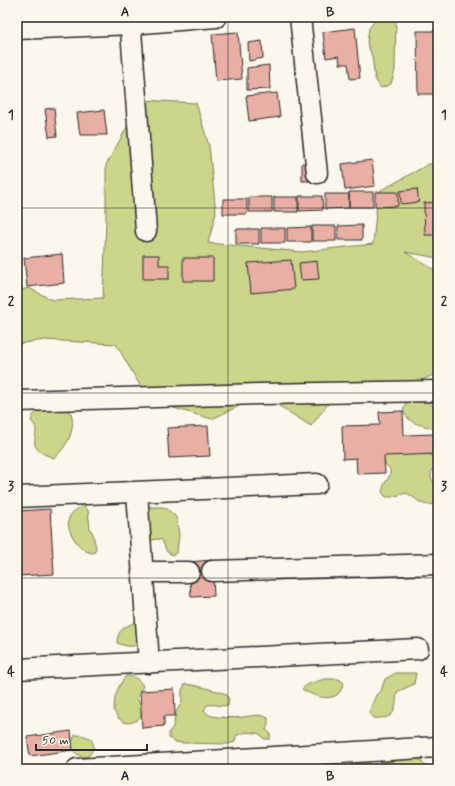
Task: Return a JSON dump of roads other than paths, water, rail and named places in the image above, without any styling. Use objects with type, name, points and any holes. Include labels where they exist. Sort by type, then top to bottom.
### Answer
[{"type":"street","points":[[17,29],[131,20],[216,17]]},
{"type":"street","points":[[300,17],[316,173]]},
{"type":"street","points":[[131,20],[146,232]]},
{"type":"street","points":[[17,401],[260,394],[438,391]]},
{"type":"street","points":[[17,497],[317,484]]},
{"type":"street","points":[[136,492],[149,663]]},
{"type":"street","points":[[212,571],[438,564]]},
{"type":"street","points":[[142,572],[190,572]]},
{"type":"street","points":[[17,669],[418,649]]},
{"type":"street","points":[[77,769],[438,747]]}]
